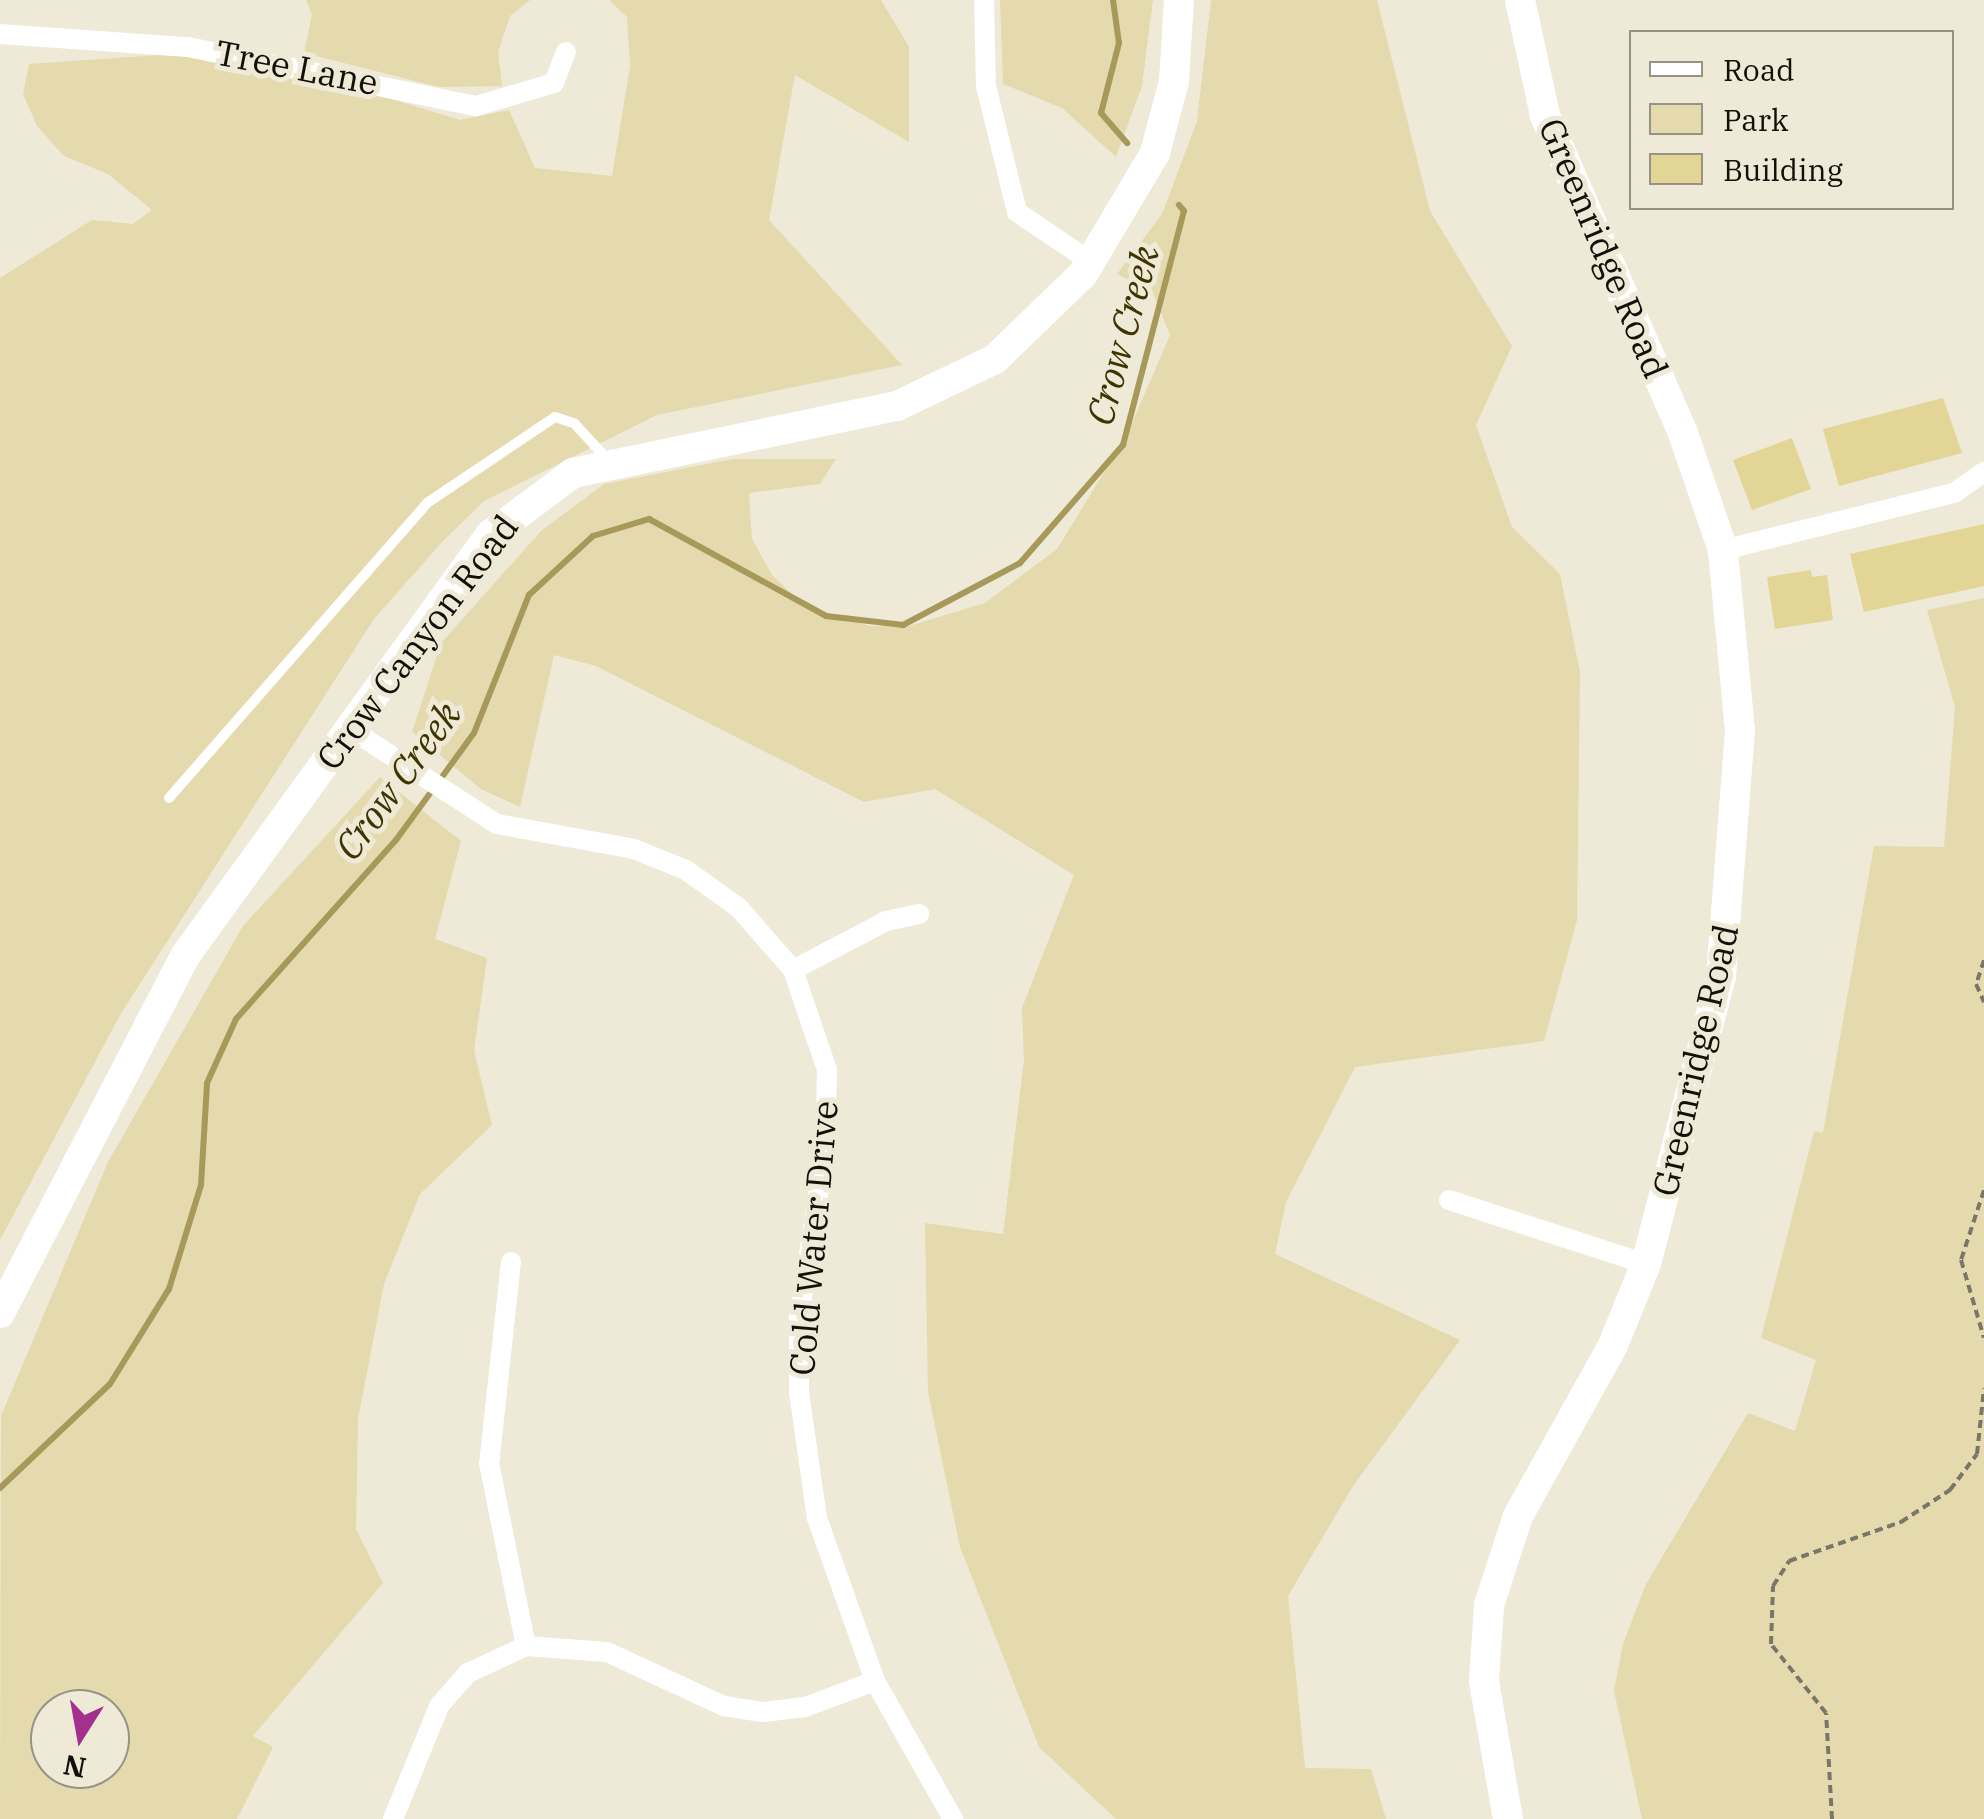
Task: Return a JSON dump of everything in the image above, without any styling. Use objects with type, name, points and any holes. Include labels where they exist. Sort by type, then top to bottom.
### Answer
[{"type":"street","points":[[984,0],[986,86],[1017,212],[1091,262]]},
{"type":"street","name":"Crow Canyon Road","points":[[0,1313],[184,956],[490,535],[562,480],[610,461],[898,406],[995,359],[1046,317],[1091,262],[1156,153],[1174,81],[1179,0]]},
{"type":"street","name":"Greenridge Road","points":[[1508,1819],[1484,1681],[1489,1605],[1518,1516],[1613,1345],[1646,1264],[1721,977],[1735,868],[1740,730],[1724,550],[1683,433],[1545,114],[1520,0]]},
{"type":"street","name":"Tree Lane","points":[[0,34],[188,47],[476,106],[554,83],[566,52]]},
{"type":"street","points":[[1724,550],[1954,493],[1984,472]]},
{"type":"street","name":"Cold Water Drive","points":[[350,730],[446,797],[497,824],[634,849],[686,870],[739,908],[792,970],[827,1070],[828,1112],[804,1258],[799,1392],[817,1518],[875,1681],[953,1819]]},
{"type":"street","points":[[792,970],[886,920],[918,914]]},
{"type":"street","points":[[1450,1200],[1646,1264]]},
{"type":"street","points":[[511,1262],[489,1462],[526,1646]]},
{"type":"street","points":[[393,1819],[446,1697],[468,1673],[526,1646],[607,1652],[724,1706],[763,1712],[806,1707],[875,1681]]},
{"type":"lane","points":[[169,798],[426,503],[555,418],[574,423],[610,461]]},
{"type":"path","points":[[1984,960],[1976,984],[1984,1002]]},
{"type":"path","points":[[1984,1190],[1961,1260],[1984,1338]]},
{"type":"path","points":[[1832,1819],[1826,1713],[1772,1644],[1774,1586],[1790,1562],[1901,1522],[1950,1490],[1976,1454],[1984,1388]]},
{"type":"green space","points":[[306,0],[530,0],[510,16],[498,52],[502,86],[439,87],[304,53],[312,14]]},
{"type":"green space","points":[[609,0],[881,0],[909,47],[909,142],[795,75],[769,220],[902,365],[657,415],[484,501],[374,619],[120,1015],[0,1240],[0,278],[92,220],[133,224],[152,210],[108,174],[64,156],[37,126],[23,94],[29,64],[173,54],[339,83],[460,120],[509,110],[535,168],[612,176],[630,66],[627,17]]},
{"type":"green space","points":[[1000,0],[1153,0],[1142,86],[1116,157],[1062,108],[1003,84]]},
{"type":"green space","points":[[1211,0],[1377,0],[1430,211],[1512,346],[1476,425],[1512,527],[1560,574],[1580,672],[1577,920],[1544,1041],[1355,1067],[1286,1202],[1275,1254],[1460,1340],[1353,1486],[1288,1596],[1305,1768],[1371,1769],[1386,1819],[1116,1819],[1039,1747],[960,1547],[928,1392],[925,1223],[1003,1234],[1024,1060],[1022,1008],[1074,875],[935,789],[864,802],[596,666],[554,655],[520,807],[481,789],[412,732],[441,643],[541,531],[604,484],[733,459],[836,459],[820,484],[749,493],[752,539],[772,575],[806,607],[870,626],[909,626],[985,603],[1057,549],[1127,435],[1170,335],[1153,293],[1117,274],[1162,214],[1197,121]]},
{"type":"green space","points":[[1984,598],[1984,1819],[1642,1819],[1614,1691],[1623,1644],[1646,1584],[1748,1413],[1795,1431],[1816,1360],[1761,1338],[1814,1131],[1823,1133],[1874,846],[1944,847],[1955,707],[1927,610]]},
{"type":"green space","points":[[380,777],[461,841],[435,939],[487,958],[474,1051],[492,1125],[420,1194],[384,1284],[358,1419],[356,1529],[383,1583],[253,1736],[273,1747],[237,1819],[0,1819],[1,1416],[108,1162],[243,926]]},
{"type":"building","points":[[1943,398],[1962,453],[1839,486],[1823,429]]},
{"type":"building","points":[[1792,438],[1811,489],[1752,510],[1733,460]]},
{"type":"building","points":[[1984,524],[1984,586],[1864,612],[1850,554]]},
{"type":"building","points":[[1811,570],[1812,577],[1827,575],[1833,620],[1775,629],[1767,577]]},
{"type":"waterway","name":"Crow Creek","points":[[1113,0],[1119,43],[1101,113],[1127,143]]},
{"type":"waterway","name":"Crow Creek","points":[[0,1488],[110,1384],[169,1289],[201,1185],[207,1083],[236,1019],[396,840],[474,733],[529,595],[593,536],[649,519],[826,616],[903,625],[1020,563],[1123,445],[1184,211],[1179,205]]}]
